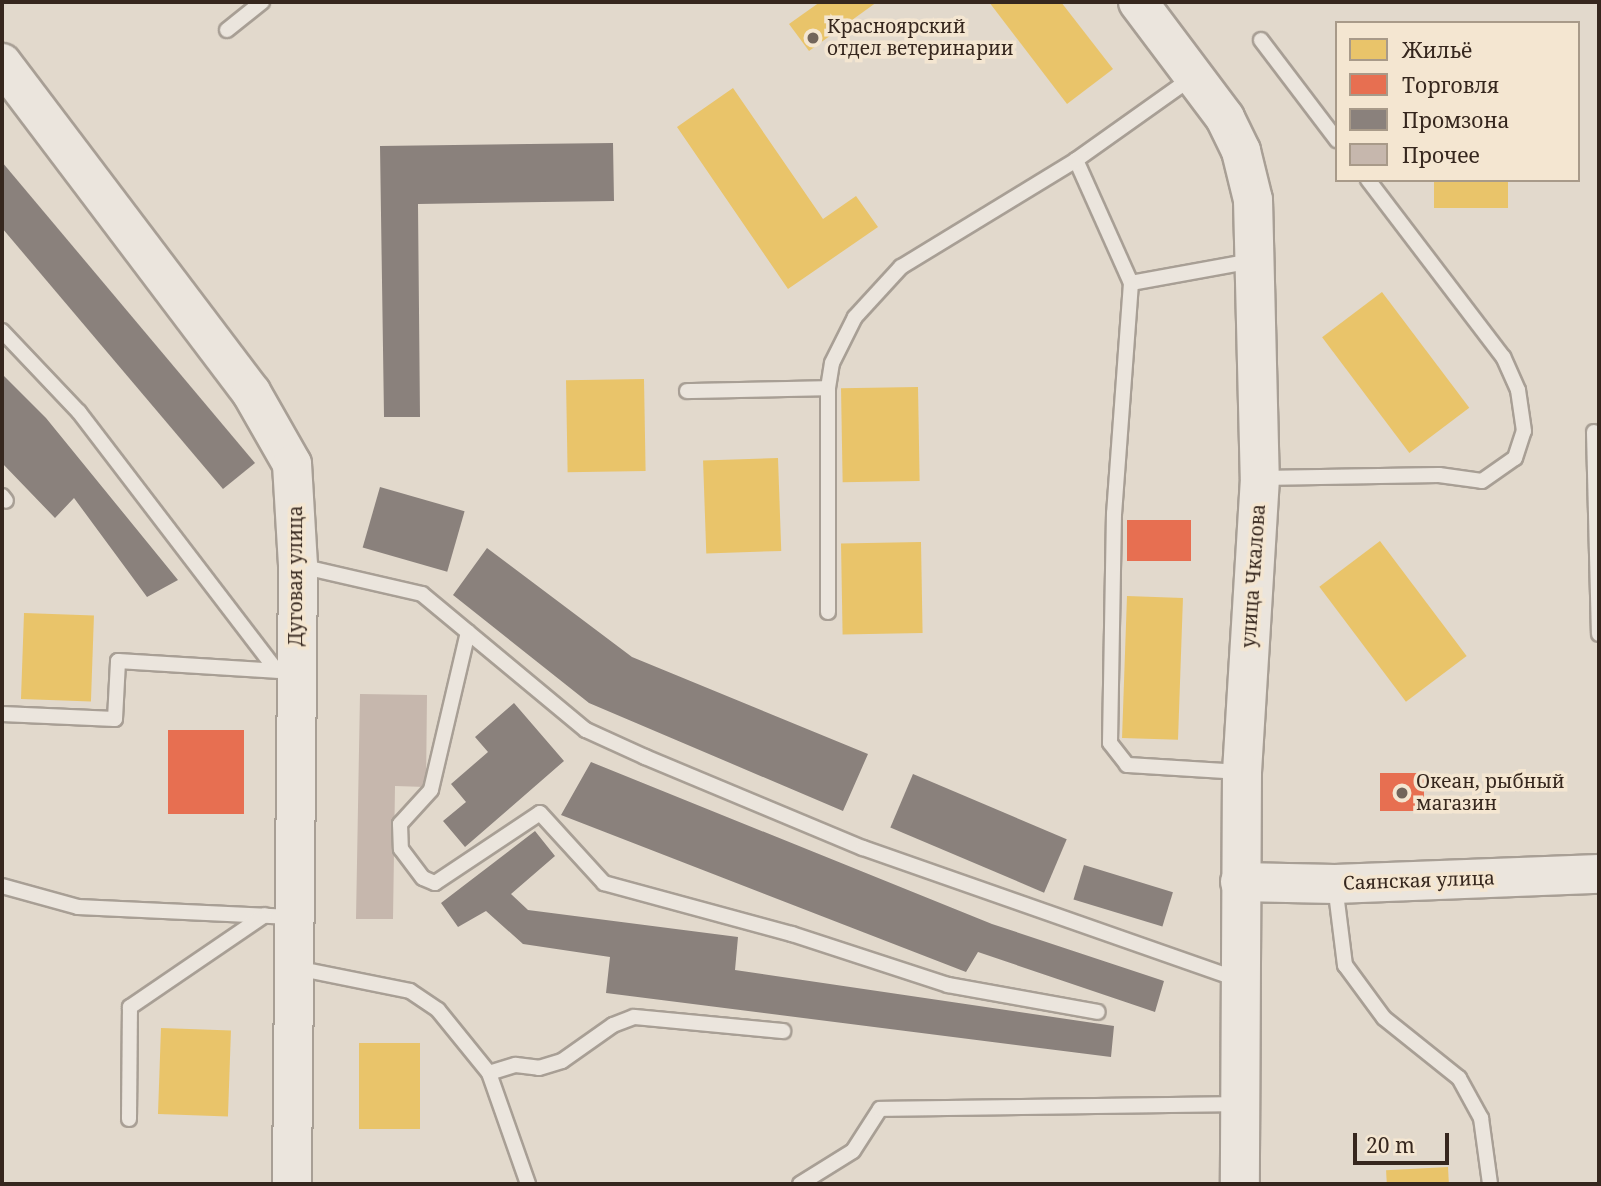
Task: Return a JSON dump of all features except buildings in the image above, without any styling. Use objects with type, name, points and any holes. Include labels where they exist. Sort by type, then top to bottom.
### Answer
[{"type":"street","name":"улица Чкалова","points":[[1138,2],[1195,76],[1241,151],[1253,200],[1260,478],[1242,772],[1240,1184]]},
{"type":"street","name":"Дуговая улица","points":[[2,63],[267,415],[292,464],[298,566],[286,672],[278,916],[293,968],[292,1184]]},
{"type":"street","name":"Саянская улица","points":[[1240,881],[1335,884],[1599,874]]},
{"type":"lane","points":[[227,30],[262,2]]},
{"type":"lane","points":[[1261,40],[1335,137]]},
{"type":"lane","points":[[828,612],[828,388],[832,363],[855,317],[901,267],[1076,160],[1195,76]]},
{"type":"lane","points":[[1076,160],[1131,283],[1114,513],[1110,743],[1127,765],[1242,772]]},
{"type":"lane","points":[[1260,478],[1439,475],[1482,481],[1516,458],[1524,430],[1518,390],[1503,357],[1370,182]]},
{"type":"lane","points":[[1131,283],[1255,260]]},
{"type":"lane","points":[[2,331],[79,412],[286,672]]},
{"type":"lane","points":[[687,391],[828,388]]},
{"type":"lane","points":[[1594,432],[1599,634]]},
{"type":"lane","points":[[298,566],[422,594],[586,730],[633,752],[863,848],[1239,979]]},
{"type":"lane","points":[[468,632],[431,790],[400,824],[401,849],[423,878],[435,883],[540,813],[604,883],[792,934],[948,985],[1098,1012]]},
{"type":"lane","points":[[2,714],[115,719],[118,661],[286,672]]},
{"type":"lane","points":[[1335,884],[1345,965],[1384,1018],[1459,1078],[1481,1118],[1490,1184]]},
{"type":"lane","points":[[2,886],[78,907],[278,916]]},
{"type":"lane","points":[[129,1119],[130,1007],[278,916]]},
{"type":"lane","points":[[293,968],[410,991],[438,1010],[489,1073],[528,1184]]},
{"type":"lane","points":[[489,1073],[516,1065],[540,1068],[562,1061],[613,1026],[634,1017],[783,1031]]},
{"type":"lane","points":[[800,1184],[853,1151],[880,1109],[1239,1104]]},
{"type":"place","name":"Красноярский отдел ветеринарии","points":[[813,38]]},
{"type":"place","name":"Океан, рыбный магазин","points":[[1402,793]]}]
